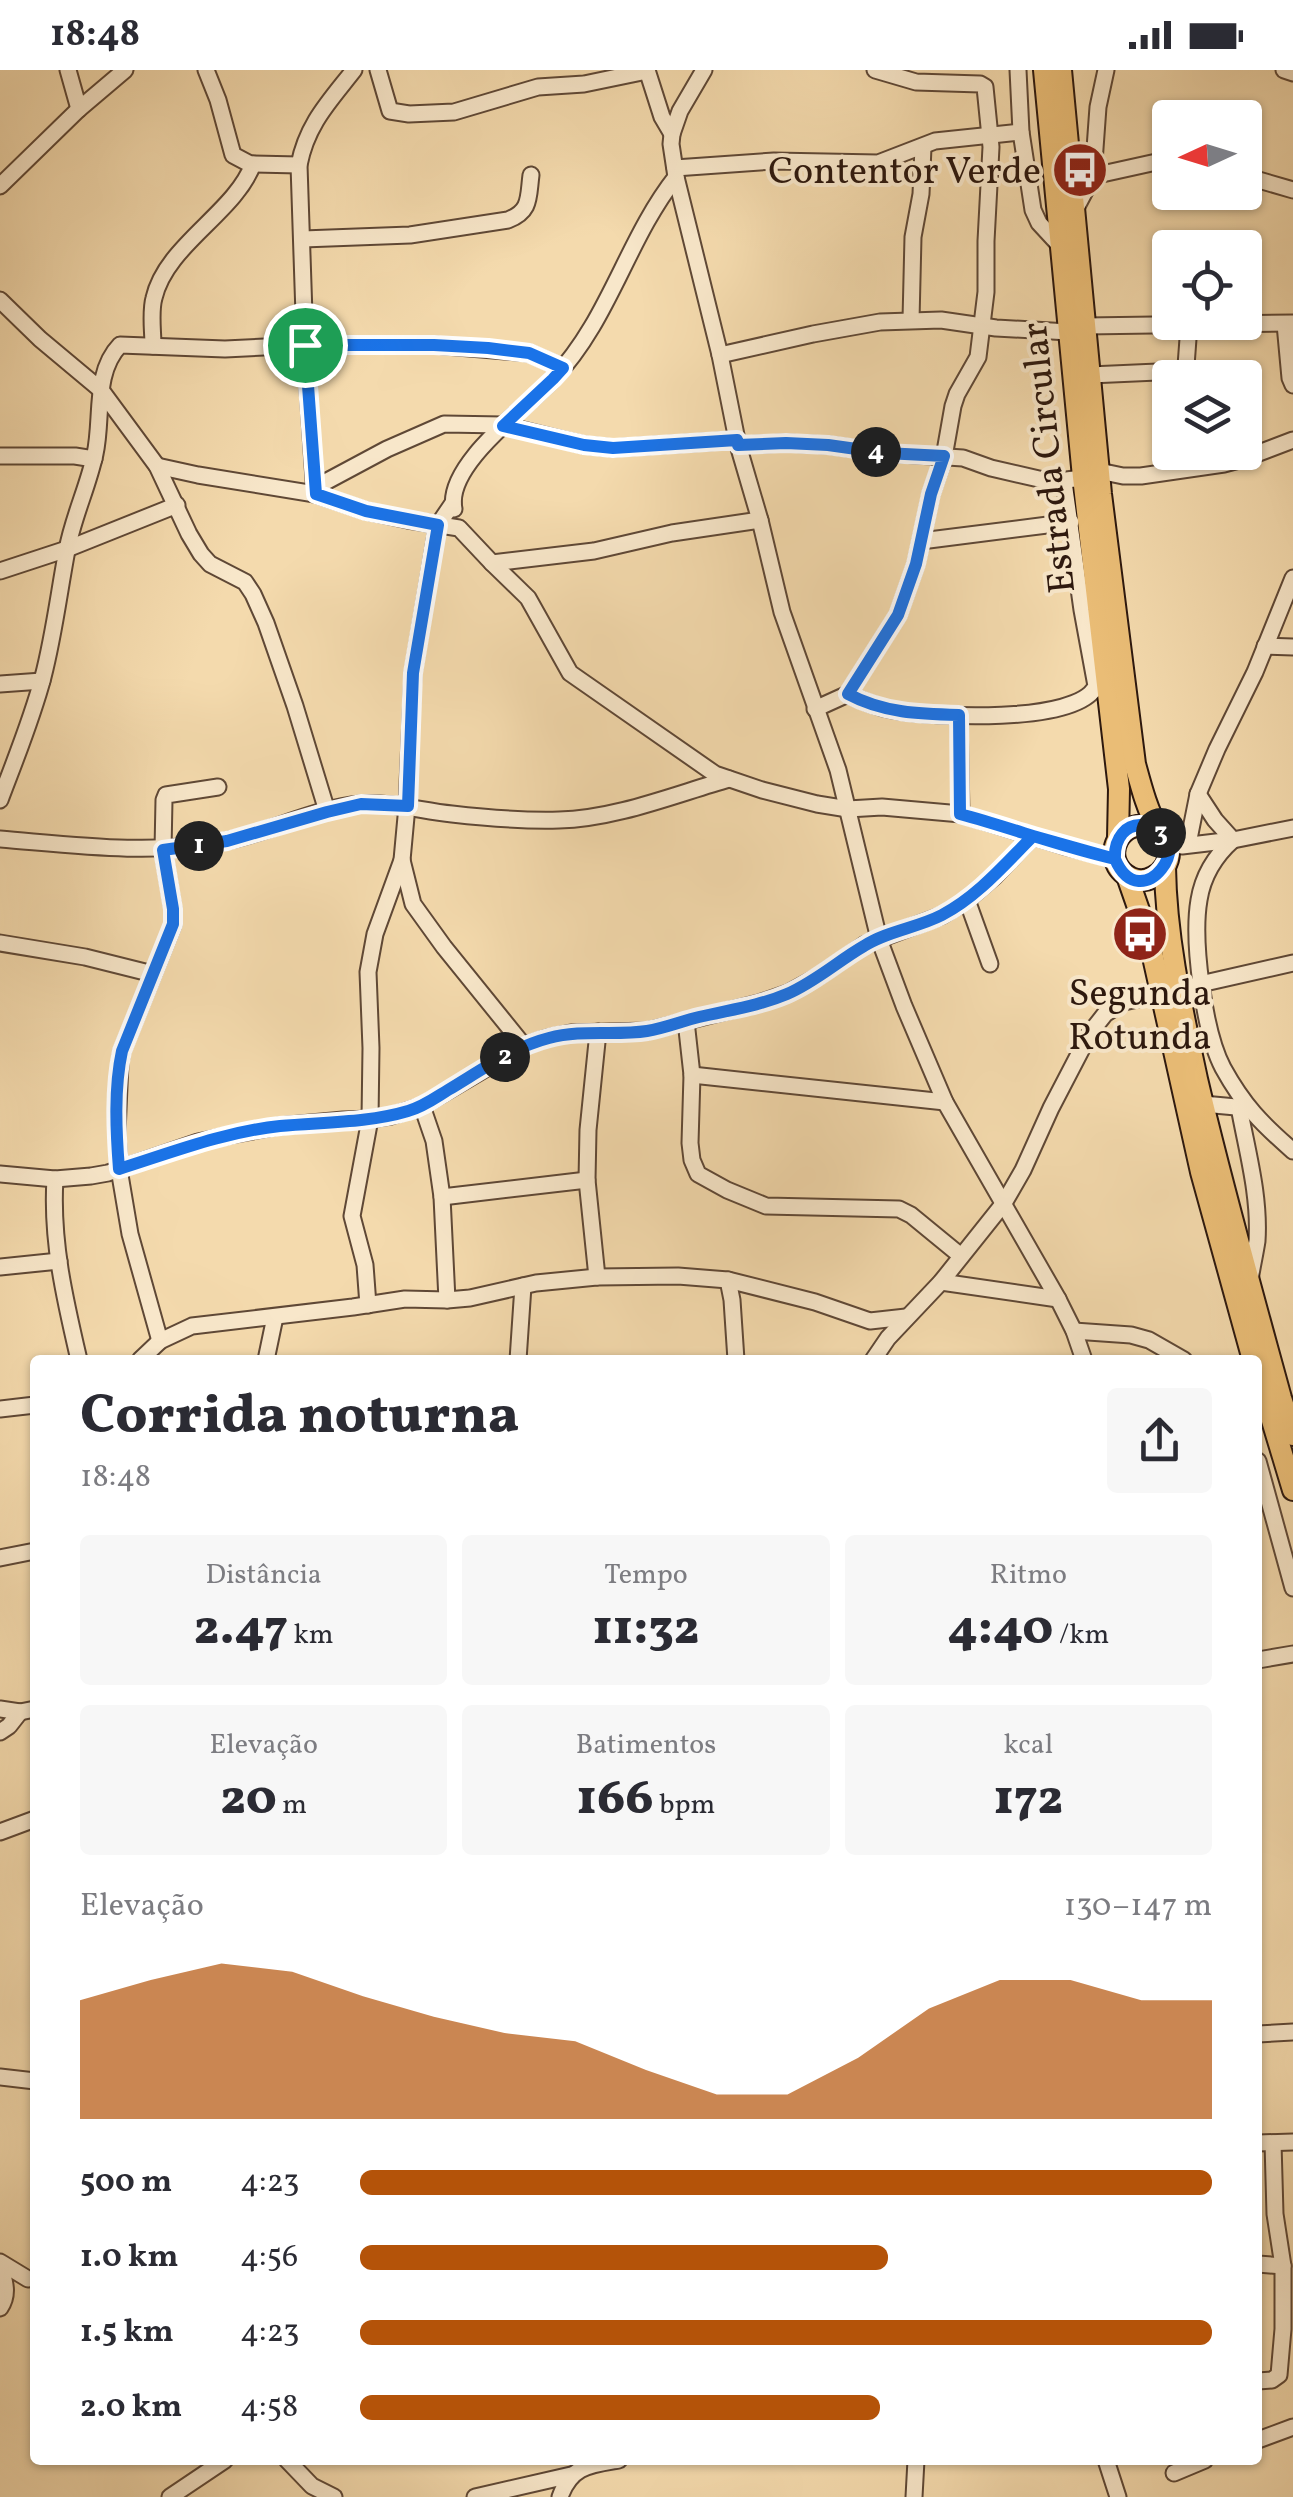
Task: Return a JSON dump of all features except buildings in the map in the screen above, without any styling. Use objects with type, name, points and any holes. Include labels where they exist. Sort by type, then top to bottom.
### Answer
[{"type":"main road","name":"Estrada Circular","points":[[1044,70],[1062,249],[1090,375],[1082,477]]},
{"type":"main road","name":"Estrada Circular","points":[[1061,70],[1074,212],[1082,477],[1118,776],[1120,858],[1169,992],[1250,1284],[1287,1401],[1286,1441],[1293,1490]]},
{"type":"main road","name":"Estrada Circular","points":[[1082,477],[1102,494],[1135,764],[1142,792],[1170,848],[1165,899],[1169,992],[1202,1172],[1253,1355]]},
{"type":"main road","points":[[1142,825],[1170,848],[1158,875],[1148,880],[1137,880],[1120,858],[1132,826],[1142,825]]},
{"type":"main road","name":"Estrada Circular","points":[[1262,1384],[1286,1441]]},
{"type":"street","points":[[68,70],[79,110]]},
{"type":"street","points":[[0,186],[125,70]]},
{"type":"street","points":[[206,70],[233,155],[253,164],[299,164]]},
{"type":"street","points":[[316,491],[305,345],[299,164],[314,123],[354,70]]},
{"type":"street","points":[[384,75],[390,111],[434,114],[471,108],[538,87],[584,84],[647,70],[671,139],[738,442],[782,612],[838,770],[879,939],[945,1102],[1058,1299],[1082,1355]]},
{"type":"street","points":[[671,139],[680,111],[704,70]]},
{"type":"street","points":[[815,709],[848,694],[898,615],[944,456],[952,406],[978,357],[983,327],[990,134],[985,88],[980,84],[916,82],[875,70]]},
{"type":"street","points":[[1018,70],[1021,132],[1033,210],[1062,249]]},
{"type":"street","points":[[1074,212],[1093,176],[1098,107],[1106,70]]},
{"type":"street","points":[[1284,70],[1293,73]]},
{"type":"street","points":[[368,1305],[365,1264],[352,1216],[370,1120],[368,972],[375,934],[402,860],[413,673],[438,525],[461,478],[503,426],[563,368],[601,312],[676,173],[702,165],[774,161],[878,163],[935,142],[1021,132]]},
{"type":"street","points":[[671,139],[702,165]]},
{"type":"street","points":[[911,320],[912,254],[923,146]]},
{"type":"street","points":[[1093,176],[1152,163]]},
{"type":"street","points":[[153,346],[153,300],[163,277],[208,221],[247,181],[253,164]]},
{"type":"street","points":[[303,238],[410,235],[508,220],[521,215],[527,205],[531,176]]},
{"type":"street","points":[[1262,181],[1293,190]]},
{"type":"street","points":[[0,300],[100,390],[157,466],[201,554],[210,564],[245,582],[253,594],[302,726],[327,812]]},
{"type":"street","points":[[720,355],[851,326],[911,320],[983,327],[1152,326]]},
{"type":"street","points":[[1262,324],[1289,323],[1293,384]]},
{"type":"street","points":[[1090,375],[1184,368],[1187,340]]},
{"type":"street","points":[[0,800],[42,681],[67,549],[94,459],[100,390],[107,363],[120,345],[225,349],[434,345],[529,353],[563,368]]},
{"type":"street","points":[[316,491],[387,449],[444,424],[503,426],[613,448],[786,443],[944,456],[1052,482],[1224,464],[1293,440]]},
{"type":"street","points":[[0,456],[94,459]]},
{"type":"street","points":[[157,466],[316,491],[366,511],[460,528]]},
{"type":"street","points":[[1102,494],[1124,476]]},
{"type":"street","points":[[848,694],[888,710],[959,715],[1031,714],[1083,700],[1094,691],[1071,522],[1082,477]]},
{"type":"street","points":[[452,503],[460,528],[528,598],[570,673],[715,774],[817,804],[960,814],[1120,858]]},
{"type":"street","points":[[0,571],[177,506]]},
{"type":"street","points":[[492,563],[594,551],[672,533],[760,520]]},
{"type":"street","points":[[921,542],[1071,522]]},
{"type":"street","points":[[1170,848],[1255,672],[1293,578]]},
{"type":"street","points":[[1265,646],[1293,648]]},
{"type":"street","points":[[0,684],[42,681]]},
{"type":"street","points":[[959,715],[960,814]]},
{"type":"street","points":[[0,839],[163,850],[227,841],[361,804],[560,820],[614,814],[730,778]]},
{"type":"street","points":[[160,1341],[138,1269],[119,1169],[116,1134],[120,1063],[173,924],[163,850],[166,796],[218,787]]},
{"type":"street","points":[[1198,794],[1233,840]]},
{"type":"street","points":[[1170,848],[1293,828]]},
{"type":"street","points":[[0,1174],[56,1179],[91,1176],[231,1135],[279,1126],[370,1120],[422,1106],[524,1046],[559,1036],[647,1031],[759,1004],[788,994],[864,945],[943,915],[995,876],[1033,836]]},
{"type":"street","points":[[1233,840],[1218,853],[1208,870],[1199,900],[1198,949],[1208,1021],[1220,1060],[1243,1108],[1257,1220],[1250,1284]]},
{"type":"street","points":[[402,860],[420,915],[524,1046]]},
{"type":"street","points":[[967,900],[990,964]]},
{"type":"street","points":[[0,943],[84,956],[153,974]]},
{"type":"street","points":[[876,1355],[1004,1204],[1090,1033],[1104,1014],[1124,1002],[1293,963]]},
{"type":"street","points":[[686,1021],[692,1075],[690,1143],[695,1168],[706,1180],[766,1206],[899,1208],[961,1256]]},
{"type":"street","points":[[597,1277],[587,1180],[598,1032]]},
{"type":"street","points":[[692,1075],[945,1102]]},
{"type":"street","points":[[1203,1104],[1243,1108],[1293,1151]]},
{"type":"street","points":[[422,1106],[434,1141],[442,1197],[448,1300]]},
{"type":"street","points":[[56,1179],[58,1261],[79,1355]]},
{"type":"street","points":[[442,1197],[587,1180]]},
{"type":"street","points":[[0,1267],[58,1261]]},
{"type":"street","points":[[145,1355],[160,1341],[192,1326],[405,1298],[470,1298],[523,1286],[597,1277],[678,1276],[747,1283],[870,1321],[888,1338]]},
{"type":"street","points":[[728,1280],[736,1355]]},
{"type":"street","points":[[941,1282],[1058,1299]]},
{"type":"street","points":[[732,1300],[747,1283]]},
{"type":"street","points":[[518,1355],[523,1286]]},
{"type":"street","points":[[267,1355],[275,1317]]},
{"type":"street","points":[[870,1321],[906,1317]]},
{"type":"street","points":[[1074,1331],[1130,1335],[1149,1340],[1175,1355]]},
{"type":"street","points":[[0,1409],[30,1405]]},
{"type":"street","points":[[1262,1456],[1286,1441]]},
{"type":"street","points":[[1262,1473],[1293,1588]]},
{"type":"street","points":[[0,1558],[30,1552]]},
{"type":"street","points":[[1262,1659],[1293,1654]]},
{"type":"street","points":[[0,1709],[28,1710]]},
{"type":"street","points":[[0,1732],[28,1710]]},
{"type":"street","points":[[0,1832],[30,1821]]},
{"type":"street","points":[[1262,2034],[1293,2032]]},
{"type":"street","points":[[0,2077],[30,2080]]},
{"type":"street","points":[[1262,2381],[1272,2380],[1278,2374],[1283,2330],[1283,2266],[1265,2143],[1293,2142]]},
{"type":"street","points":[[0,2263],[30,2278]]},
{"type":"street","points":[[0,2263],[7,2290],[0,2308]]},
{"type":"street","points":[[1262,2264],[1283,2266]]},
{"type":"street","points":[[7,2290],[30,2278]]},
{"type":"street","points":[[1262,2439],[1293,2427]]},
{"type":"street","points":[[170,2497],[218,2465]]},
{"type":"street","points":[[293,2465],[312,2486],[334,2497]]},
{"type":"street","points":[[475,2497],[570,2475],[585,2465]]},
{"type":"street","points":[[914,2497],[916,2465]]},
{"type":"street","points":[[1108,2465],[1118,2497]]},
{"type":"street","points":[[1174,2473],[1193,2465]]},
{"type":"street","points":[[560,2497],[570,2475]]},
{"type":"place","name":"Contentor Verde","points":[[1080,170]]},
{"type":"place","name":"Segunda Rotunda","points":[[1140,934]]},
{"type":"route","points":[[305,345],[316,494],[366,511],[438,525],[413,673],[408,806],[361,804],[227,841],[163,850],[173,924],[122,1051],[116,1134],[119,1169],[231,1135],[279,1126],[370,1120],[412,1110],[524,1046],[547,1038],[571,1033],[647,1031],[788,994],[864,945],[919,926],[967,900],[1033,836],[1064,846],[1115,859],[1119,869],[1137,880],[1148,880],[1165,867],[1169,848],[1166,839],[1151,826],[1132,826],[1124,831],[1114,848],[1115,859],[960,814],[959,715],[888,710],[848,694],[898,615],[916,564],[931,494],[944,456],[828,445],[738,445],[737,440],[613,448],[584,445],[503,426],[563,368],[529,353],[434,345],[305,345]]}]
